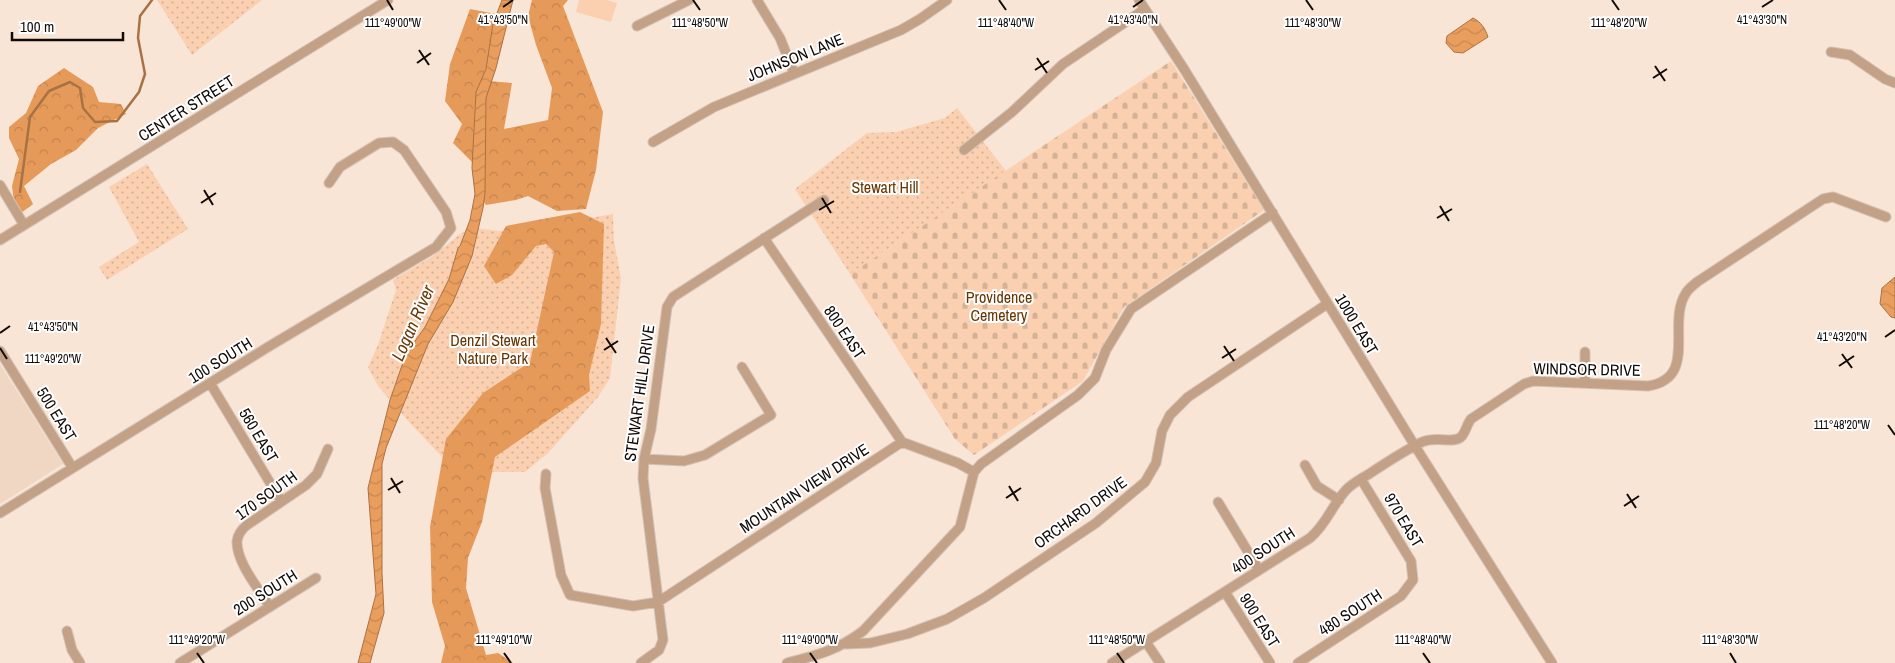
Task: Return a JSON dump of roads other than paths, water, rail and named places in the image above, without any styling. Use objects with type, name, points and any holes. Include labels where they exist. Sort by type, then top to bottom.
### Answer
[{"type":"street","name":"CENTER STREET","points":[[0,240],[388,0]]},
{"type":"street","points":[[638,26],[689,0]]},
{"type":"street","points":[[757,0],[780,38],[794,73]]},
{"type":"street","name":"JOHNSON LANE","points":[[653,142],[714,108],[794,73],[901,30],[947,0]]},
{"type":"street","name":"1000 EAST","points":[[1139,0],[1273,213],[1415,446],[1552,663]]},
{"type":"street","points":[[964,150],[1012,112],[1063,64],[1145,9]]},
{"type":"street","points":[[1831,52],[1850,56],[1885,79],[1895,83]]},
{"type":"street","name":"100 SOUTH","points":[[0,513],[72,467],[436,247],[451,228],[446,212],[415,165],[404,150],[393,142],[379,143],[340,167],[329,183]]},
{"type":"street","points":[[0,185],[24,225]]},
{"type":"street","name":"WINDSOR DRIVE","points":[[1415,446],[1431,438],[1452,441],[1458,439],[1462,436],[1471,419],[1524,384],[1532,381],[1648,386],[1658,384],[1666,380],[1674,372],[1678,361],[1680,306],[1686,292],[1697,282],[1822,199],[1833,197],[1886,217]]},
{"type":"street","name":"STEWART HILL DRIVE","points":[[641,663],[659,650],[663,640],[643,478],[644,459],[651,429],[667,307],[673,297],[824,200]]},
{"type":"street","points":[[787,663],[823,654],[846,644],[863,631],[960,527],[974,472],[981,464],[1078,395],[1095,378],[1106,350],[1132,309],[1273,213]]},
{"type":"street","name":"800 EAST","points":[[764,238],[902,442]]},
{"type":"street","name":"ORCHARD DRIVE","points":[[846,644],[870,643],[907,634],[948,619],[984,598],[1096,523],[1145,482],[1156,463],[1162,431],[1170,415],[1188,397],[1327,304]]},
{"type":"street","name":"500 EAST","points":[[0,351],[72,467]]},
{"type":"street","points":[[1585,383],[1586,352]]},
{"type":"street","points":[[644,459],[684,461],[705,455],[771,415],[742,367]]},
{"type":"street","name":"560 EAST","points":[[210,383],[281,501]]},
{"type":"street","points":[[902,442],[974,472]]},
{"type":"street","name":"MOUNTAIN VIEW DRIVE","points":[[658,602],[902,442]]},
{"type":"street","name":"400 SOUTH","points":[[1112,663],[1319,531],[1348,488],[1415,446]]},
{"type":"street","name":"170 SOUTH","points":[[270,607],[238,554],[237,540],[240,532],[247,525],[306,486],[317,474],[328,449]]},
{"type":"street","points":[[1305,465],[1317,486],[1339,500]]},
{"type":"street","points":[[546,474],[545,488],[561,575],[570,596],[633,606],[658,602]]},
{"type":"street","name":"970 EAST","points":[[1361,479],[1411,561],[1413,580]]},
{"type":"street","points":[[1218,502],[1259,570]]},
{"type":"street","name":"200 SOUTH","points":[[180,663],[190,660],[316,578]]},
{"type":"street","name":"480 SOUTH","points":[[1298,663],[1401,596],[1413,580]]},
{"type":"street","name":"900 EAST","points":[[1225,592],[1270,663]]},
{"type":"street","points":[[67,631],[72,650],[80,663]]},
{"type":"street","points":[[1146,642],[1160,663]]},
{"type":"water","points":[[502,0],[513,0],[496,68],[486,98],[485,193],[483,208],[472,256],[453,302],[428,344],[386,448],[382,464],[384,613],[370,663],[358,663],[376,594],[368,488],[390,400],[406,354],[425,327],[449,279],[458,248],[470,220],[475,194],[472,168],[476,92],[486,69],[493,24]]},
{"type":"water","points":[[1473,18],[1486,31],[1488,37],[1463,53],[1454,52],[1446,43],[1447,36]]},
{"type":"water","points":[[1895,277],[1895,318],[1891,317],[1880,304],[1882,288]]},
{"type":"waterway","points":[[20,192],[30,117],[49,91],[70,82],[80,88],[83,108],[95,122],[117,121],[139,92],[145,74],[138,38],[140,16],[152,0]]},
{"type":"park label","name":"Stewart Hill","points":[[885,187]]},
{"type":"park label","name":"Providence Cemetery","points":[[999,306]]},
{"type":"park label","name":"Denzil Stewart Nature Park","points":[[493,349]]},
{"type":"water label","name":"Logan River","points":[[413,323]]}]
